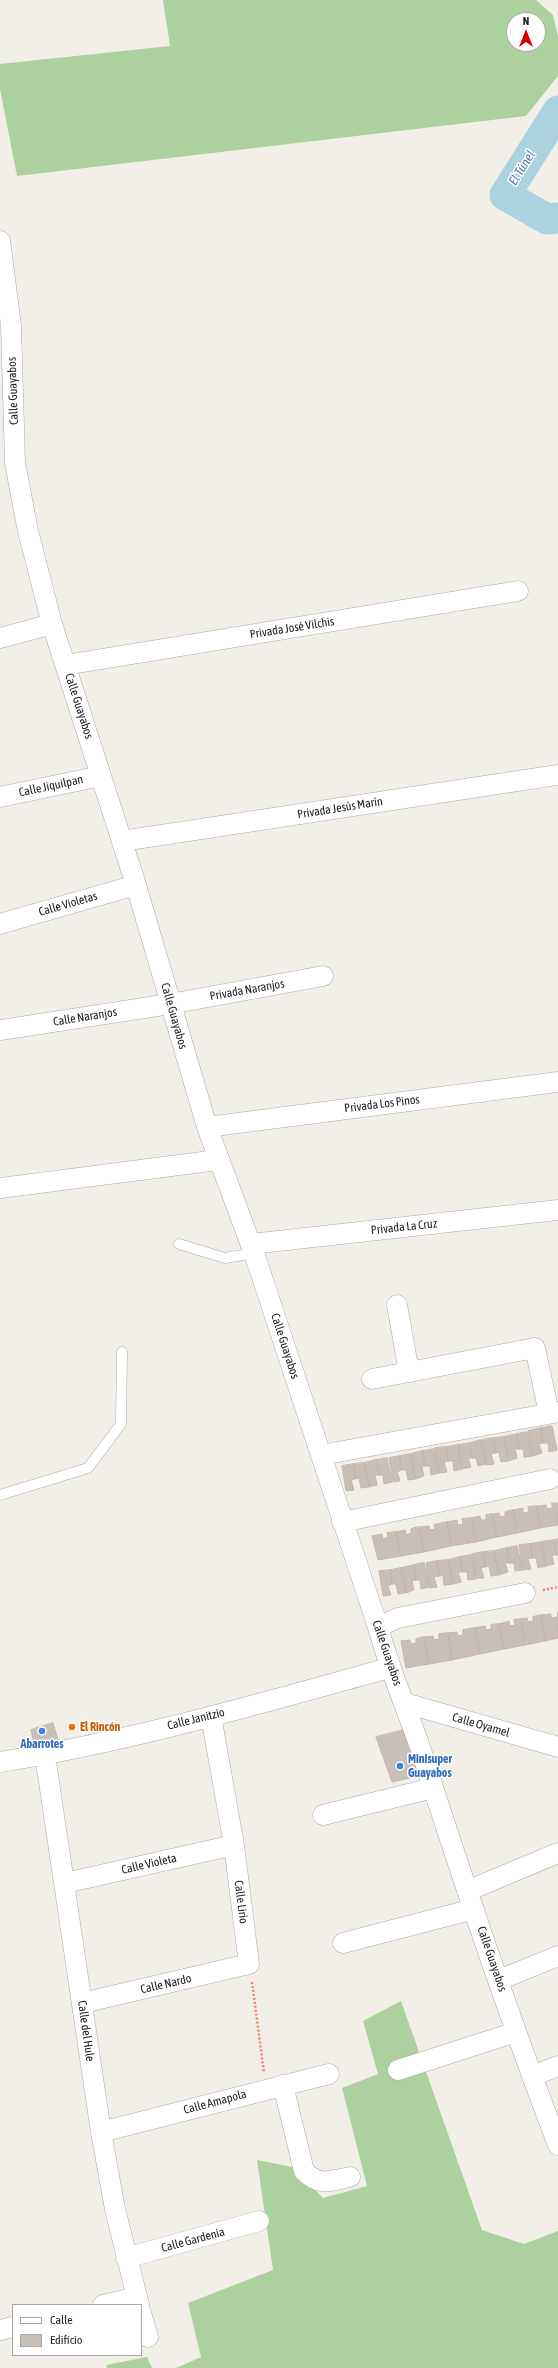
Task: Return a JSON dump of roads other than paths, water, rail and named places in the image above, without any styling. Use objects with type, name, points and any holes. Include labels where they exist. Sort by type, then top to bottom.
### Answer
[{"type":"street","name":"Calle Guayabos","points":[[0,241],[11,325],[15,463],[28,532],[52,624],[136,884],[207,1127],[252,1249],[378,1627],[389,1668],[405,1703],[516,2032],[558,2146]]},
{"type":"street","name":"Privada José Vilchis","points":[[65,665],[518,591]]},
{"type":"street","points":[[0,638],[52,624]]},
{"type":"street","name":"Privada Jesús Marín","points":[[122,841],[558,775]]},
{"type":"street","name":"Calle Jiquilpan","points":[[0,797],[101,776]]},
{"type":"street","name":"Calle Violetas","points":[[0,924],[136,884]]},
{"type":"street","name":"Privada Naranjos","points":[[170,1004],[323,976]]},
{"type":"street","name":"Calle Naranjos","points":[[0,1030],[170,1004]]},
{"type":"street","name":"Privada Los Pinos","points":[[207,1127],[558,1082]]},
{"type":"street","points":[[0,1188],[218,1160]]},
{"type":"street","name":"Privada La Cruz","points":[[252,1249],[558,1210]]},
{"type":"street","points":[[397,1305],[409,1372]]},
{"type":"street","points":[[321,1455],[554,1412],[535,1348],[372,1379]]},
{"type":"street","points":[[342,1522],[550,1479]]},
{"type":"street","points":[[378,1627],[398,1618],[525,1594]]},
{"type":"street","name":"Calle Janitzio","points":[[0,1762],[45,1755],[211,1716],[389,1668]]},
{"type":"street","name":"Calle Oyamel","points":[[405,1703],[558,1747]]},
{"type":"street","name":"Calle Lirio","points":[[211,1716],[234,1845],[249,1964]]},
{"type":"street","name":"Calle del Hule","points":[[45,1755],[101,2132],[126,2258],[139,2304]]},
{"type":"street","points":[[323,1815],[433,1788]]},
{"type":"street","name":"Calle Violeta","points":[[65,1883],[234,1845]]},
{"type":"street","points":[[467,1890],[558,1853]]},
{"type":"street","points":[[343,1943],[474,1909]]},
{"type":"street","points":[[499,1980],[558,1956]]},
{"type":"street","name":"Calle Nardo","points":[[82,2003],[249,1964]]},
{"type":"street","points":[[398,2070],[516,2032]]},
{"type":"street","points":[[532,2076],[558,2066]]},
{"type":"street","name":"Calle Amapola","points":[[101,2132],[329,2074]]},
{"type":"street","points":[[275,2087],[304,2170],[313,2180],[322,2182],[350,2177]]},
{"type":"street","name":"Calle Gardenía","points":[[126,2258],[259,2221]]},
{"type":"street","name":"Calle del Hule","points":[[142,2316],[148,2337]]},
{"type":"street","points":[[0,2330],[12,2326]]},
{"type":"lane","points":[[179,1244],[225,1258],[252,1249]]},
{"type":"lane","points":[[0,1495],[88,1468],[121,1424],[122,1352]]},
{"type":"waterway","name":"El Túnel","points":[[558,111],[505,195],[547,219],[558,218]]},
{"type":"place","name":"El Rincón","points":[[72,1727]]},
{"type":"place","name":"Abarrotes","points":[[42,1731]]},
{"type":"place","name":"Minisuper Guayabos","points":[[400,1766]]}]
